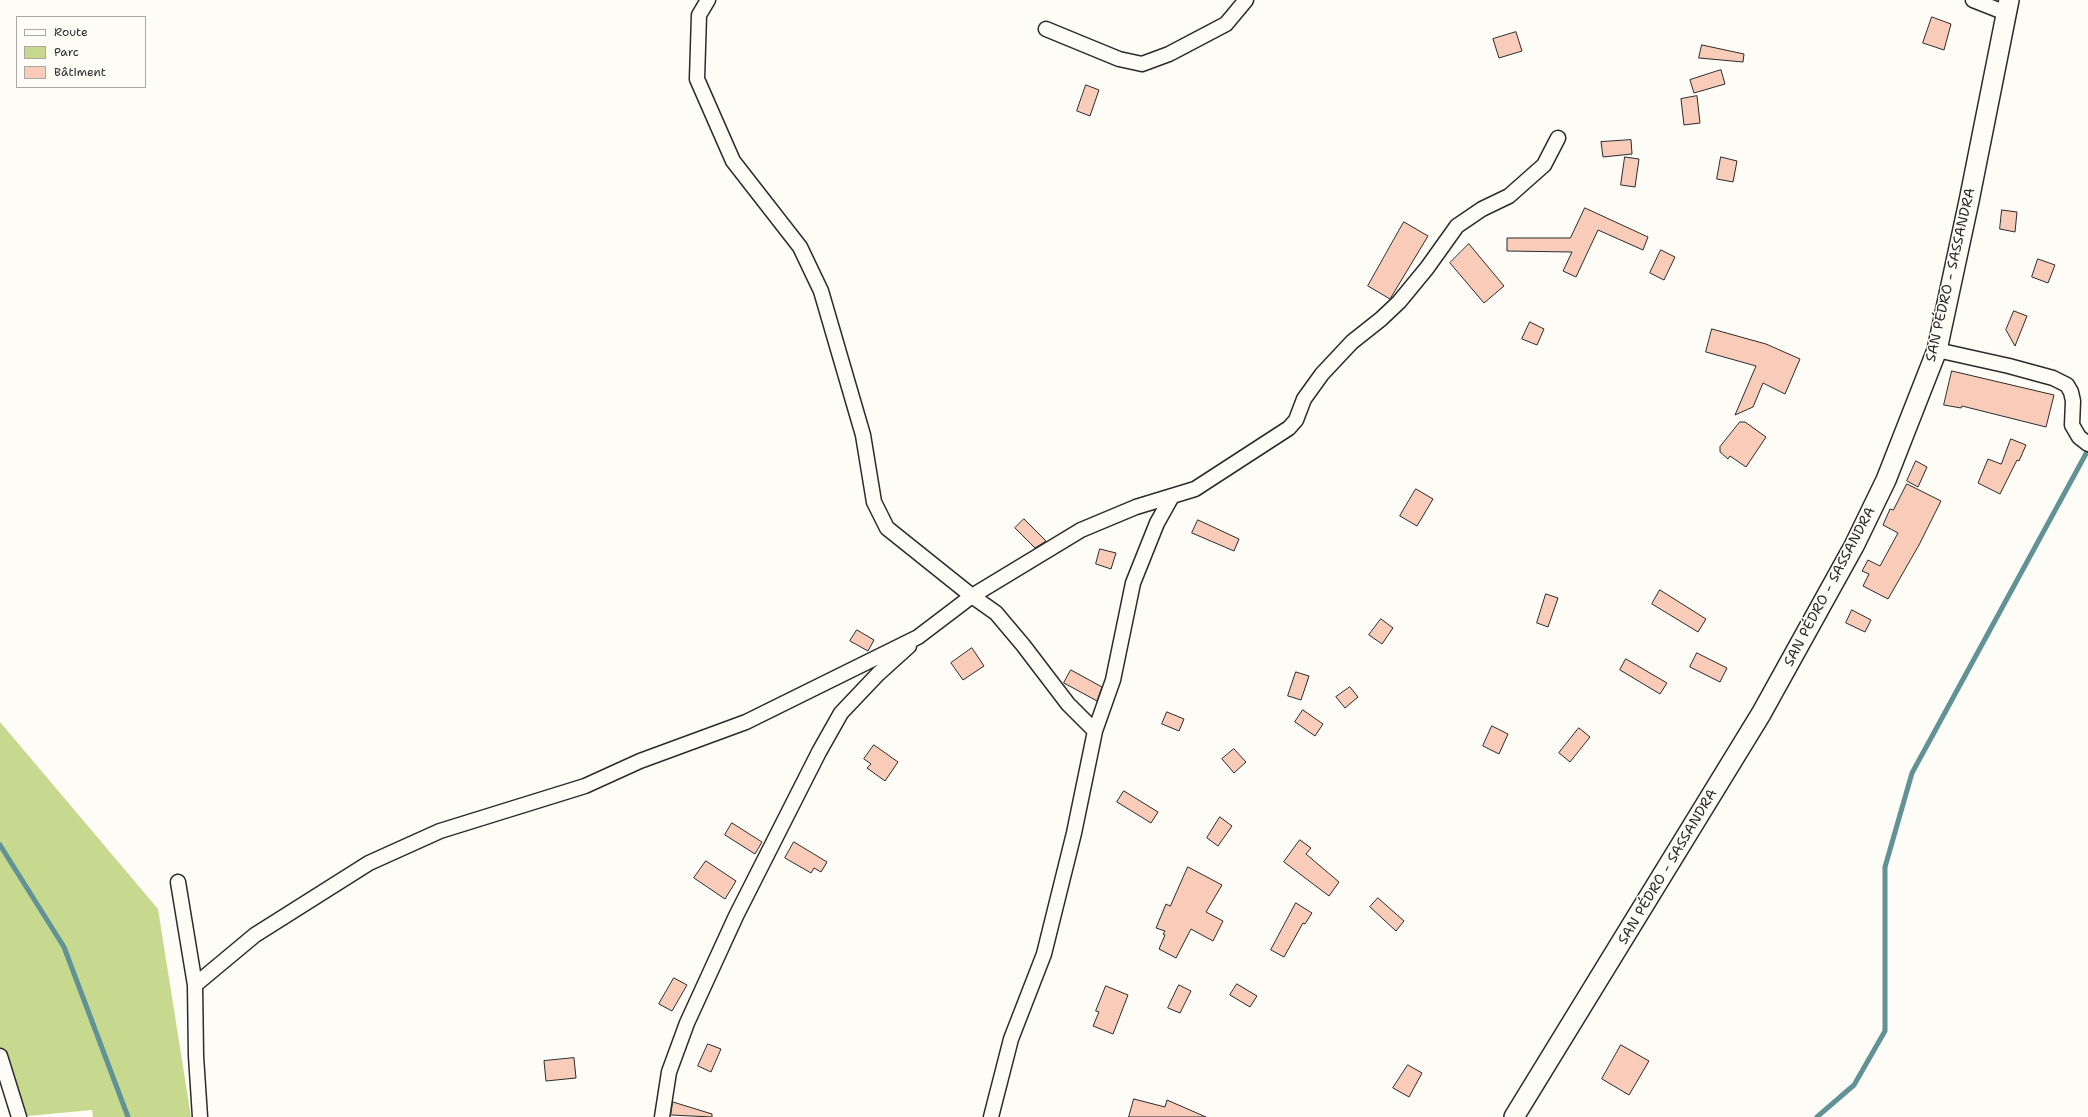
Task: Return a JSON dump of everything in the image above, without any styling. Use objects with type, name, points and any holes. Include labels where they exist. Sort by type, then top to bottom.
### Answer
[{"type":"main road","name":"SAN PÉDRO - SASSANDRA","points":[[1514,1117],[1761,714],[1811,627],[1886,480],[1937,350],[1971,193],[2007,6]]},
{"type":"street","points":[[708,0],[699,15],[697,79],[733,161],[800,247],[821,290],[863,435],[874,502],[887,528],[972,596],[996,613],[1023,645],[1068,704],[1095,731]]},
{"type":"street","points":[[1046,29],[1120,59],[1142,64],[1169,54],[1226,24],[1246,0]]},
{"type":"street","points":[[1973,0],[2007,6]]},
{"type":"street","points":[[662,1117],[669,1072],[687,1023],[736,916],[819,752],[841,713],[878,674],[918,638],[972,596],[1081,530],[1136,507],[1170,498],[1195,489],[1289,428],[1296,420],[1304,399],[1322,374],[1352,342],[1381,319],[1399,302],[1427,268],[1457,226],[1482,209],[1509,196],[1544,165],[1558,138]]},
{"type":"street","points":[[1937,350],[2054,378],[2067,385],[2072,392],[2072,425],[2079,437],[2088,444]]},
{"type":"street","points":[[991,1117],[1011,1039],[1044,954],[1074,833],[1095,731],[1113,680],[1133,582],[1157,523],[1170,498]]},
{"type":"street","points":[[195,985],[255,935],[369,863],[440,831],[585,786],[653,756],[746,722],[918,638]]},
{"type":"street","points":[[178,882],[195,985],[200,1117]]},
{"type":"street","points":[[0,1056],[19,1117]]},
{"type":"green space","points":[[0,722],[158,909],[191,1117],[93,1117],[92,1110],[17,1117],[0,1077]]},
{"type":"building","points":[[1932,17],[1951,24],[1944,50],[1923,43]]},
{"type":"building","points":[[1516,32],[1522,51],[1499,58],[1493,39]]},
{"type":"building","points":[[1702,45],[1744,54],[1743,62],[1699,58]]},
{"type":"building","points":[[1721,70],[1725,84],[1694,93],[1690,80]]},
{"type":"building","points":[[1086,85],[1099,90],[1090,116],[1077,111]]},
{"type":"building","points":[[1697,96],[1700,123],[1684,125],[1681,99]]},
{"type":"building","points":[[1631,140],[1632,154],[1603,157],[1601,142]]},
{"type":"building","points":[[1625,157],[1639,159],[1635,187],[1621,185]]},
{"type":"building","points":[[1721,157],[1737,161],[1733,182],[1717,179]]},
{"type":"building","points":[[1585,208],[1648,237],[1643,250],[1598,230],[1576,277],[1563,271],[1572,252],[1507,251],[1507,238],[1570,238]]},
{"type":"building","points":[[2002,210],[2017,212],[2015,232],[2000,229]]},
{"type":"building","points":[[1404,222],[1428,236],[1390,299],[1368,286]]},
{"type":"building","points":[[1469,244],[1504,286],[1484,303],[1450,263]]},
{"type":"building","points":[[1661,250],[1675,257],[1664,280],[1650,273]]},
{"type":"building","points":[[2038,259],[2055,265],[2048,283],[2032,277]]},
{"type":"building","points":[[2014,311],[2027,316],[2015,346],[2006,330]]},
{"type":"building","points":[[1530,322],[1544,329],[1537,345],[1522,339]]},
{"type":"building","points":[[1712,329],[1766,344],[1800,359],[1785,394],[1763,383],[1753,407],[1735,415],[1756,366],[1706,352]]},
{"type":"building","points":[[1952,371],[2054,395],[2046,427],[1962,406],[1961,408],[1944,405]]},
{"type":"building","points":[[1740,422],[1745,422],[1766,437],[1746,467],[1730,456],[1728,459],[1720,452],[1720,447]]},
{"type":"building","points":[[2011,439],[2026,445],[2019,461],[2017,460],[2000,494],[1978,483],[1988,459],[2001,464]]},
{"type":"building","points":[[1916,461],[1927,467],[1918,487],[1907,481]]},
{"type":"building","points":[[1907,484],[1941,501],[1919,545],[1888,599],[1863,586],[1869,574],[1862,571],[1868,560],[1880,566],[1898,533],[1883,525],[1890,509],[1893,510]]},
{"type":"building","points":[[1416,489],[1433,499],[1417,526],[1400,516]]},
{"type":"building","points":[[1024,519],[1046,541],[1035,548],[1015,528]]},
{"type":"building","points":[[1198,520],[1239,539],[1234,551],[1192,533]]},
{"type":"building","points":[[1100,549],[1116,553],[1111,569],[1096,564]]},
{"type":"building","points":[[1660,590],[1706,619],[1698,632],[1652,604]]},
{"type":"building","points":[[1546,594],[1558,598],[1548,627],[1537,623]]},
{"type":"building","points":[[1852,610],[1871,620],[1865,632],[1846,623]]},
{"type":"building","points":[[1381,619],[1393,628],[1382,644],[1369,635]]},
{"type":"building","points":[[857,630],[874,640],[868,651],[850,641]]},
{"type":"building","points":[[972,648],[984,666],[963,680],[951,663]]},
{"type":"building","points":[[1697,653],[1727,668],[1720,682],[1690,667]]},
{"type":"building","points":[[1626,659],[1667,683],[1660,694],[1620,670]]},
{"type":"building","points":[[1071,670],[1102,687],[1097,701],[1064,683]]},
{"type":"building","points":[[1296,672],[1309,676],[1301,700],[1288,696]]},
{"type":"building","points":[[1350,687],[1358,697],[1345,708],[1336,697]]},
{"type":"building","points":[[1303,710],[1323,724],[1315,736],[1295,722]]},
{"type":"building","points":[[1167,712],[1184,719],[1179,731],[1162,724]]},
{"type":"building","points":[[1492,726],[1508,734],[1499,754],[1483,746]]},
{"type":"building","points":[[1579,728],[1590,737],[1570,762],[1559,753]]},
{"type":"building","points":[[874,745],[898,762],[885,781],[867,768],[871,764],[864,759]]},
{"type":"building","points":[[1234,749],[1246,762],[1234,773],[1222,759]]},
{"type":"building","points":[[1124,791],[1158,812],[1151,823],[1117,802]]},
{"type":"building","points":[[1220,817],[1232,826],[1218,846],[1207,838]]},
{"type":"building","points":[[732,823],[762,842],[755,854],[725,835]]},
{"type":"building","points":[[1300,840],[1311,848],[1306,854],[1339,882],[1329,896],[1284,862]]},
{"type":"building","points":[[794,842],[827,862],[821,872],[814,868],[811,873],[785,858]]},
{"type":"building","points":[[706,861],[736,881],[725,899],[694,878]]},
{"type":"building","points":[[1188,867],[1222,885],[1206,912],[1223,921],[1213,941],[1191,929],[1176,958],[1159,949],[1165,935],[1163,934],[1165,931],[1156,928],[1166,904],[1170,906]]},
{"type":"building","points":[[1378,898],[1404,921],[1396,931],[1370,907]]},
{"type":"building","points":[[1296,903],[1312,913],[1305,924],[1303,923],[1284,957],[1271,950]]},
{"type":"building","points":[[674,978],[687,985],[672,1011],[659,1004]]},
{"type":"building","points":[[1237,984],[1257,996],[1250,1007],[1230,995]]},
{"type":"building","points":[[1179,985],[1191,991],[1180,1013],[1168,1008]]},
{"type":"building","points":[[1106,986],[1128,995],[1113,1034],[1093,1026],[1099,1012],[1096,1011]]},
{"type":"building","points":[[708,1044],[721,1049],[711,1072],[698,1066]]},
{"type":"building","points":[[1621,1045],[1649,1061],[1629,1095],[1602,1079]]},
{"type":"building","points":[[574,1058],[576,1078],[546,1081],[544,1061]]},
{"type":"building","points":[[1408,1065],[1422,1073],[1409,1097],[1393,1088]]},
{"type":"building","points":[[1134,1099],[1165,1107],[1167,1100],[1206,1117],[1129,1117]]},
{"type":"building","points":[[673,1102],[712,1114],[712,1117],[671,1115]]},
{"type":"waterway","points":[[1817,1117],[1854,1085],[1885,1031],[1885,867],[1912,773],[2088,450]]},
{"type":"waterway","points":[[0,845],[64,947],[128,1117]]}]
